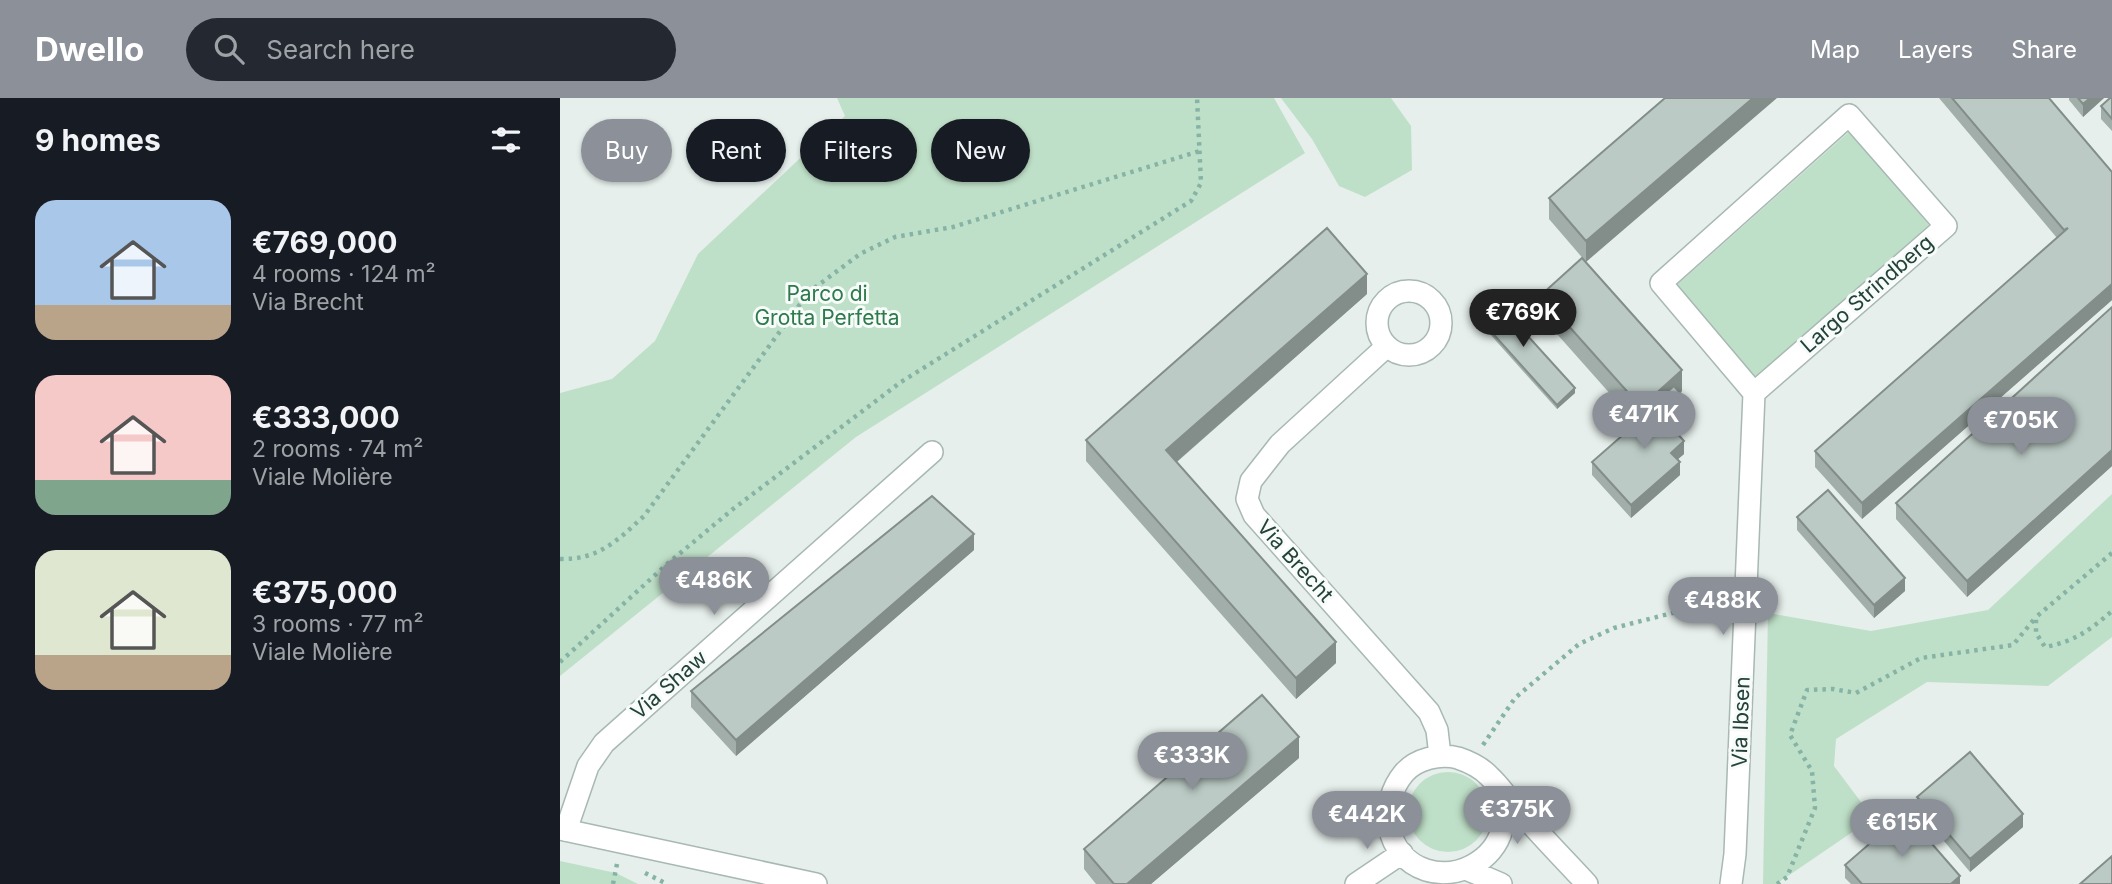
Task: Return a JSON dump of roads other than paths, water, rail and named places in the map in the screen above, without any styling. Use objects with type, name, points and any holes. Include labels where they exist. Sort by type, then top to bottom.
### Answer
[{"type":"street","name":"Largo Strindberg","points":[[1849,115],[1946,226],[1754,393],[1661,283],[1849,115]]},
{"type":"street","name":"Via Brecht","points":[[1387,346],[1280,444],[1251,481],[1247,499],[1254,515],[1429,712],[1437,730],[1440,756]]},
{"type":"street","name":"Via Ibsen","points":[[1731,884],[1736,841],[1754,393]]},
{"type":"street","name":"Via Shaw","points":[[563,830],[588,766],[604,743],[932,452]]},
{"type":"street","points":[[1502,792],[1502,830],[1488,855],[1466,869],[1446,873],[1425,870],[1402,853],[1389,832],[1387,811],[1393,788],[1406,771],[1420,762],[1451,756],[1471,762],[1490,777],[1587,884]]},
{"type":"street","points":[[563,830],[816,884]]},
{"type":"street","points":[[1356,884],[1402,853]]},
{"type":"street","points":[[1466,869],[1502,884]]},
{"type":"park label","name":"Parco di Grotta Perfetta","points":[[827,306]]}]
